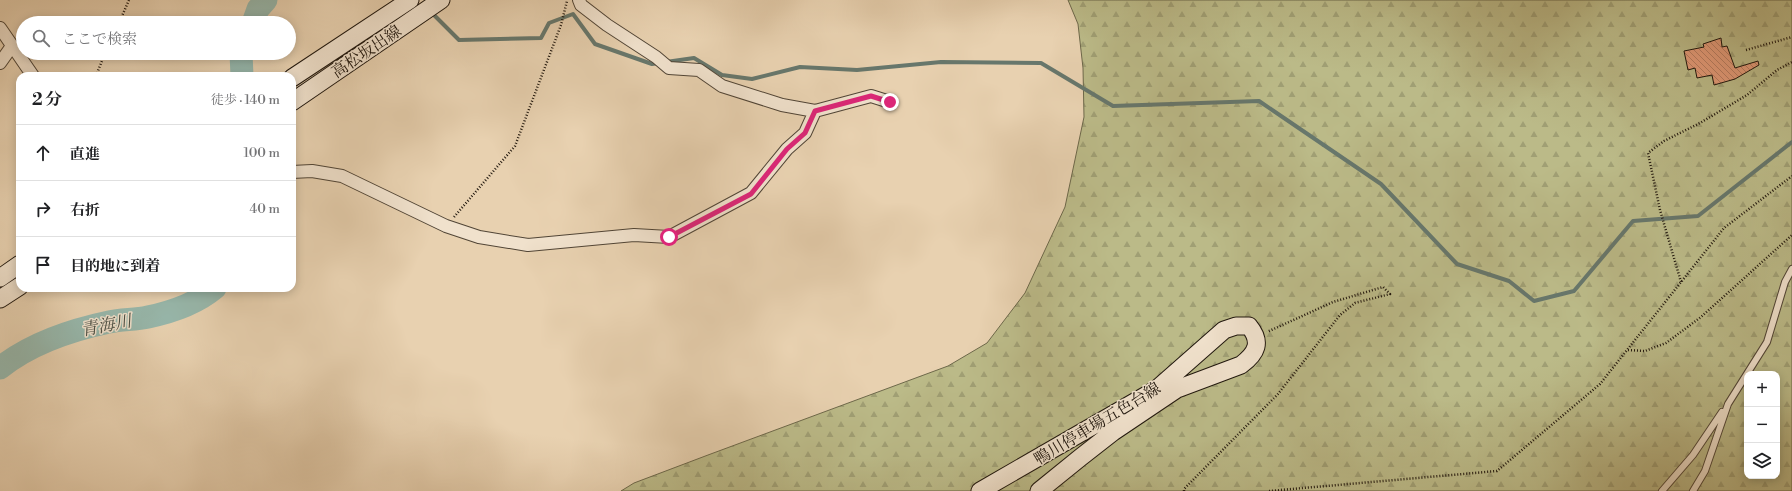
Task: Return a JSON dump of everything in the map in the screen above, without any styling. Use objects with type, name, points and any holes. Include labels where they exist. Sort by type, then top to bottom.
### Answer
[{"type":"main road","name":"高松坂出線","points":[[296,99],[441,0]]},
{"type":"main road","name":"高松坂出線","points":[[296,75],[403,5]]},
{"type":"main road","points":[[0,278],[16,267]]},
{"type":"main road","points":[[0,299],[16,289]]},
{"type":"main road","name":"鴨川停車場五色台線","points":[[980,491],[1146,396],[1171,378],[1224,330],[1236,326],[1249,326],[1256,337],[1255,350],[1250,358],[1229,370],[1178,389],[1108,436],[1039,491]]},
{"type":"street","points":[[579,0],[581,5],[607,25],[656,57],[668,68],[699,70],[722,86],[782,105],[815,111],[871,96],[890,102]]},
{"type":"street","points":[[0,28],[16,52]]},
{"type":"street","points":[[0,63],[12,46]]},
{"type":"street","points":[[22,60],[30,72]]},
{"type":"street","points":[[296,172],[312,171],[342,176],[446,226],[479,237],[528,245],[634,235],[669,237],[751,194],[787,149],[805,133],[815,111]]},
{"type":"lane","points":[[1662,491],[1694,456],[1767,342],[1785,282],[1792,269]]},
{"type":"lane","points":[[1693,491],[1705,471],[1728,404]]},
{"type":"path","points":[[122,16],[129,0]]},
{"type":"path","points":[[446,226],[515,146],[533,94],[561,25],[567,0]]},
{"type":"path","points":[[1746,50],[1792,37]]},
{"type":"path","points":[[98,72],[102,60]]},
{"type":"path","points":[[1681,282],[1660,210],[1648,152],[1664,141],[1700,123],[1747,95],[1777,70],[1792,62]]},
{"type":"path","points":[[1269,491],[1497,471],[1600,384],[1724,228],[1792,176]]},
{"type":"path","points":[[1628,350],[1645,351],[1666,343],[1701,317],[1792,235]]},
{"type":"path","points":[[1184,491],[1184,489],[1278,394],[1340,315],[1355,303],[1390,294],[1384,287],[1333,302],[1256,337]]},
{"type":"green space","points":[[1068,0],[1792,0],[1792,491],[621,491],[634,483],[948,366],[987,343],[1025,293],[1065,207],[1084,117],[1083,68],[1078,24]]},
{"type":"building","points":[[1721,38],[1722,47],[1727,46],[1735,68],[1758,61],[1759,65],[1735,79],[1714,85],[1712,75],[1697,78],[1695,68],[1688,70],[1684,51],[1704,47],[1703,44]]},
{"type":"waterway","name":"青海川","points":[[256,16],[258,9],[266,0]]},
{"type":"waterway","points":[[431,12],[459,40],[541,38],[549,23],[573,14],[595,44],[652,64],[659,63]]},
{"type":"waterway","points":[[666,62],[694,58],[722,75],[752,79],[800,67],[857,70],[941,62],[1041,63],[1113,106],[1259,101],[1381,184],[1457,264],[1509,281],[1534,301],[1574,291],[1633,221],[1698,216],[1792,142]]},
{"type":"waterway","name":"青海川","points":[[241,60],[242,72]]},
{"type":"waterway","name":"青海川","points":[[0,368],[24,352],[52,339],[95,325],[166,313],[192,303],[210,292]]},
{"type":"route","points":[[669,237],[751,194],[787,149],[805,133],[815,111],[871,96],[890,102]]}]
